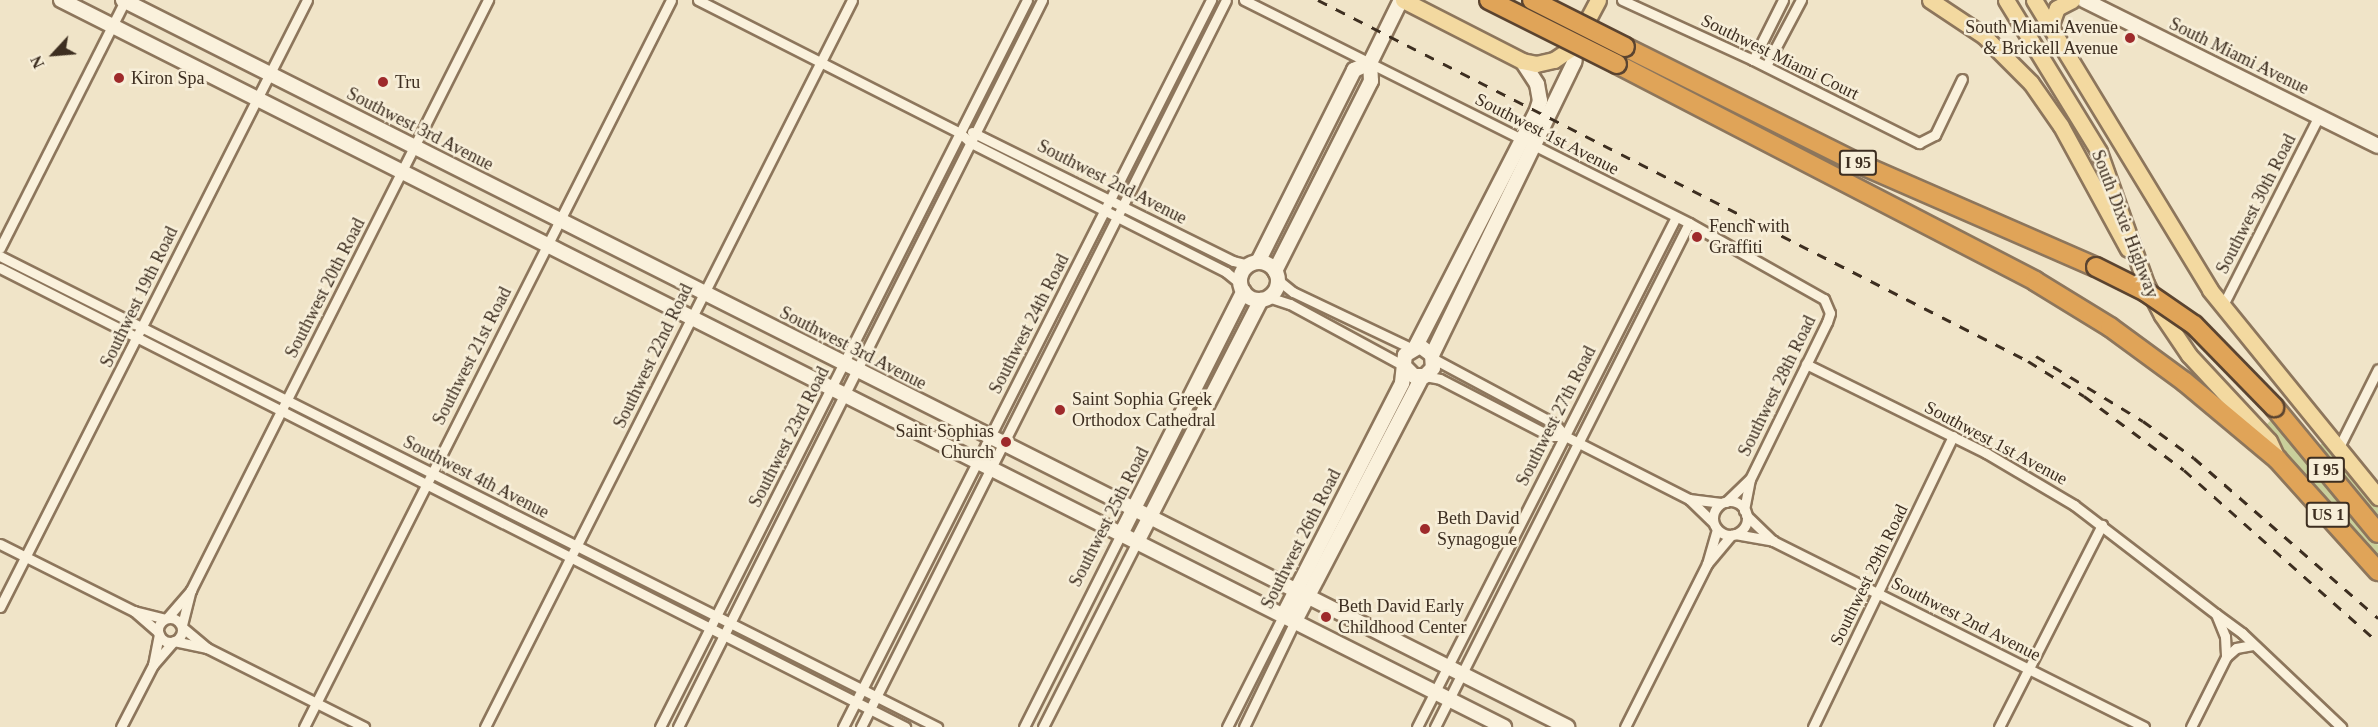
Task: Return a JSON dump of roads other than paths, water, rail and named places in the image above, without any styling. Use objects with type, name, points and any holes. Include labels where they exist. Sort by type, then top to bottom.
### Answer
[{"type":"highway","name":"I 95","points":[[1489,0],[1617,64],[2065,298],[2168,369],[2277,459]]},
{"type":"highway","name":"I 95","points":[[1532,0],[1862,165],[2096,267],[2146,292],[2194,326],[2274,407],[2378,533]]},
{"type":"highway","name":"South Dixie Highway","points":[[2277,459],[2378,571]]},
{"type":"main road","points":[[60,0],[1504,727]]},
{"type":"main road","name":"Southwest 3rd Avenue","points":[[124,0],[1567,727]]},
{"type":"main road","points":[[1370,63],[1354,70],[1253,264],[1277,276],[1371,81],[1370,63],[1402,0],[1521,61],[1536,64],[1554,60],[1579,39]]},
{"type":"main road","points":[[1586,0],[1589,16]]},
{"type":"main road","points":[[1521,61],[1535,78],[1540,101],[1529,143],[1433,357],[1431,370],[1423,376],[1410,374],[1404,366],[1405,355],[1414,347],[1529,143],[1574,62],[1579,39],[1598,0]]},
{"type":"main road","points":[[1930,0],[1984,36],[2039,93],[2143,275]]},
{"type":"main road","name":"South Dixie Highway","points":[[2006,0],[2099,152],[2143,275],[2180,344],[2269,441],[2277,459]]},
{"type":"main road","name":"South Dixie Highway","points":[[2034,0],[2222,307],[2378,497]]},
{"type":"main road","points":[[2050,27],[2057,8],[2072,0]]},
{"type":"main road","name":"South Miami Avenue","points":[[2084,0],[2378,146]]},
{"type":"main road","name":"Southwest 25th Road","points":[[1121,534],[1253,264]]},
{"type":"main road","name":"Southwest 25th Road","points":[[1137,542],[1264,298],[1276,290],[1277,276]]},
{"type":"main road","points":[[1243,288],[1264,298]]},
{"type":"main road","points":[[1414,347],[1433,357]]},
{"type":"main road","name":"Southwest 26th Road","points":[[1303,594],[1402,383],[1404,366]]},
{"type":"main road","name":"Southwest 26th Road","points":[[1289,618],[1423,376]]},
{"type":"street","points":[[0,248],[124,0]]},
{"type":"street","name":"Southwest 19th Road","points":[[0,607],[307,0]]},
{"type":"street","name":"Southwest 20th Road","points":[[174,641],[182,626],[191,590],[488,0]]},
{"type":"street","name":"Southwest 21st Road","points":[[304,727],[671,0]]},
{"type":"street","name":"Southwest 2nd Avenue","points":[[698,0],[960,133],[971,143],[1226,272],[1243,288]]},
{"type":"street","name":"Southwest 22nd Road","points":[[485,727],[572,557],[702,291],[852,0]]},
{"type":"street","name":"Southwest 23rd Road","points":[[678,727],[731,623],[960,133],[1027,0]]},
{"type":"street","name":"Southwest 23rd Road","points":[[850,366],[971,143],[1042,0]]},
{"type":"street","name":"Southwest 24th Road","points":[[996,440],[1104,211],[1211,0]]},
{"type":"street","name":"Southwest 24th Road","points":[[843,727],[1117,217],[1226,0]]},
{"type":"street","name":"Southwest 1st Avenue","points":[[1244,0],[1689,223],[1817,292],[1828,306]]},
{"type":"street","name":"Southwest Miami Court","points":[[1622,0],[1766,66],[1912,141],[1924,143],[1935,135],[1962,79]]},
{"type":"street","points":[[1753,60],[1783,0]]},
{"type":"street","points":[[1766,66],[1801,0]]},
{"type":"street","name":"Southwest 30th Road","points":[[2222,307],[2319,116]]},
{"type":"street","points":[[960,133],[976,132]]},
{"type":"street","name":"Southwest 2nd Avenue","points":[[976,132],[1233,261],[1253,264]]},
{"type":"street","name":"Southwest 27th Road","points":[[1417,727],[1676,217]]},
{"type":"street","name":"Southwest 27th Road","points":[[1435,727],[1689,223]]},
{"type":"street","name":"Southwest 4th Avenue","points":[[0,256],[141,329],[426,484],[905,727]]},
{"type":"street","name":"Southwest 4th Avenue","points":[[0,268],[137,338],[431,474],[937,727]]},
{"type":"street","points":[[1277,276],[1293,292],[1414,347]]},
{"type":"street","points":[[1264,298],[1290,304],[1404,366]]},
{"type":"street","name":"Southwest 28th Road","points":[[1745,513],[1750,479],[1827,322],[1828,306]]},
{"type":"street","points":[[1433,357],[1555,424],[1565,436],[1689,498],[1737,503],[1745,513],[1743,529],[1733,535],[1707,564]]},
{"type":"street","name":"Southwest 1st Avenue","points":[[1806,364],[2019,471],[2102,525],[2216,614],[2224,617],[2341,727]]},
{"type":"street","points":[[2338,449],[2378,369]]},
{"type":"street","points":[[1423,376],[1440,379],[1550,436],[1565,436]]},
{"type":"street","name":"Southwest 23rd Road","points":[[660,727],[838,391]]},
{"type":"street","name":"Southwest 29th Road","points":[[1813,727],[1879,594],[1953,436]]},
{"type":"street","name":"Southwest 24th Road","points":[[861,727],[983,465]]},
{"type":"street","name":"Southwest 28th Road","points":[[1724,503],[1750,479]]},
{"type":"street","points":[[1689,498],[1715,525],[1733,535]]},
{"type":"street","points":[[1625,727],[1707,564],[1715,525],[1713,514],[1724,503]]},
{"type":"street","name":"Southwest 2nd Avenue","points":[[1745,513],[1773,541]]},
{"type":"street","points":[[1999,727],[2102,525]]},
{"type":"street","name":"Southwest 25th Road","points":[[1024,727],[1121,534]]},
{"type":"street","name":"Southwest 2nd Avenue","points":[[1733,535],[1773,541],[2144,727]]},
{"type":"street","name":"Southwest 25th Road","points":[[1043,727],[1137,542]]},
{"type":"street","points":[[0,544],[134,611],[166,618],[182,626],[207,648],[364,727]]},
{"type":"street","name":"Southwest 20th Road","points":[[159,634],[166,618],[191,590]]},
{"type":"street","points":[[134,611],[159,634],[174,641],[207,648]]},
{"type":"street","points":[[2216,614],[2225,636],[2226,657]]},
{"type":"street","name":"Southwest 26th Road","points":[[1227,727],[1289,618]]},
{"type":"street","name":"Southwest 26th Road","points":[[1244,727],[1289,618]]},
{"type":"street","points":[[153,665],[159,634]]},
{"type":"street","points":[[122,727],[153,665],[174,641]]},
{"type":"street","points":[[2191,727],[2226,657],[2236,648],[2253,645]]},
{"type":"railway","points":[[1318,0],[2028,361],[2084,396],[2184,470],[2378,642]]},
{"type":"railway","points":[[2036,356],[2143,421],[2194,458],[2378,618]]},
{"type":"place","name":"South Miami Avenue & Brickell Avenue","points":[[2130,38]]},
{"type":"place","name":"Kiron Spa","points":[[119,78]]},
{"type":"place","name":"Tru","points":[[383,82]]},
{"type":"place","name":"Fench with Graffiti","points":[[1697,237]]},
{"type":"place","name":"Saint Sophia Greek Orthodox Cathedral","points":[[1060,410]]},
{"type":"place","name":"Saint Sophias Church","points":[[1006,442]]},
{"type":"place","name":"Beth David Synagogue","points":[[1425,529]]},
{"type":"place","name":"Beth David Early Childhood Center","points":[[1326,617]]}]
